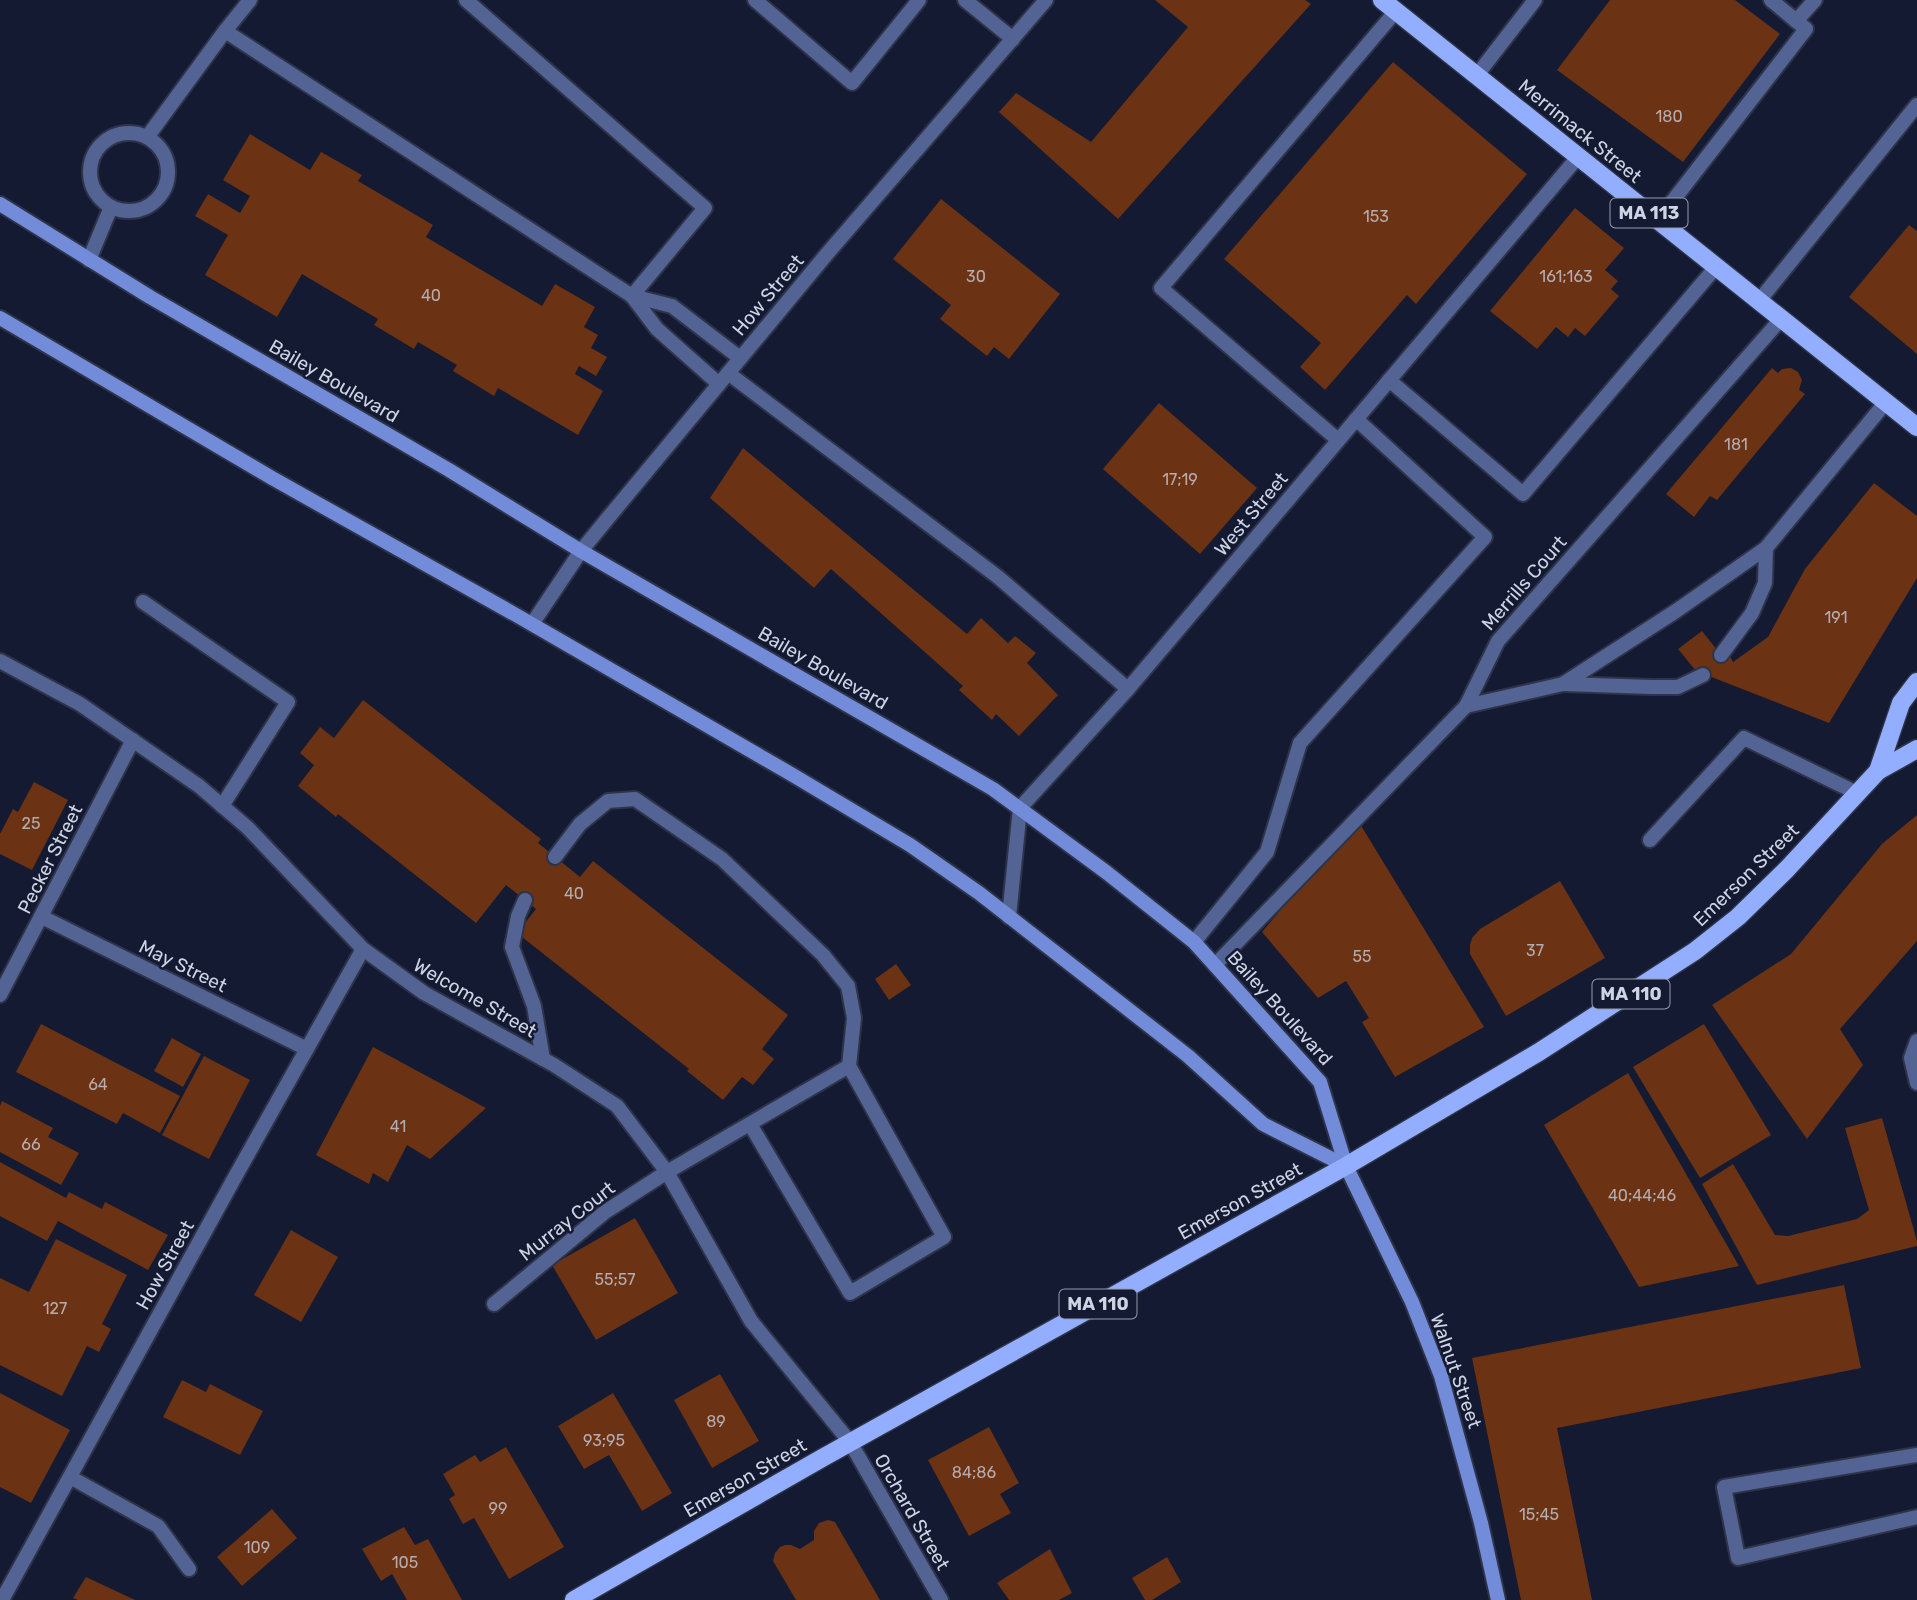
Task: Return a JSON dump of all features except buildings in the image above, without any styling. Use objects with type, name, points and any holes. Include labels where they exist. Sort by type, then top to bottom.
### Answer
[{"type":"main road","name":"Merrimack Street","points":[[1389,6],[1917,427]]},
{"type":"main road","name":"Bailey Boulevard","points":[[0,204],[251,356],[993,789],[1020,808],[1194,942],[1215,965],[1320,1082],[1346,1166]]},
{"type":"main road","points":[[0,318],[272,478],[532,624],[910,845],[979,893],[1188,1056],[1263,1124],[1346,1166]]},
{"type":"main road","name":"Emerson Street","points":[[1878,771],[1901,703],[1917,682]]},
{"type":"main road","name":"Emerson Street","points":[[574,1600],[1346,1166],[1539,1052],[1695,951],[1738,917],[1878,771],[1917,749]]},
{"type":"main road","name":"Walnut Street","points":[[1346,1166],[1412,1302],[1441,1376],[1481,1523],[1498,1600]]},
{"type":"street","points":[[148,136],[250,0]]},
{"type":"street","points":[[466,0],[705,208],[632,296]]},
{"type":"street","points":[[755,0],[852,83],[919,0]]},
{"type":"street","points":[[965,0],[1013,39]]},
{"type":"street","name":"How Street","points":[[532,624],[581,551],[723,378],[1046,0]]},
{"type":"street","points":[[1477,75],[1535,0]]},
{"type":"street","points":[[1658,220],[1806,29],[1771,0]]},
{"type":"street","points":[[1796,22],[1815,0]]},
{"type":"street","points":[[1338,440],[1161,288],[1389,6]]},
{"type":"street","points":[[225,30],[632,296],[672,306],[740,358]]},
{"type":"street","points":[[1759,301],[1917,105]]},
{"type":"street","points":[[133,132],[148,136],[160,146],[167,160],[169,175],[164,190],[155,202],[141,209],[126,211],[111,207],[99,197],[92,183],[90,168],[94,153],[104,141],[118,134],[133,132]]},
{"type":"street","name":"West Street","points":[[1020,808],[1128,690],[1578,157]]},
{"type":"street","points":[[89,260],[111,207]]},
{"type":"street","points":[[1389,380],[1523,494],[1716,267]]},
{"type":"street","points":[[632,296],[657,329],[998,577],[1128,690]]},
{"type":"street","name":"Merrills Court","points":[[1215,965],[1466,706],[1498,641],[1781,318]]},
{"type":"street","points":[[1563,684],[1676,611],[1766,548],[1886,402]]},
{"type":"street","points":[[1194,942],[1267,852],[1300,743],[1485,537],[1356,419]]},
{"type":"street","points":[[1721,655],[1752,613],[1765,583],[1766,548]]},
{"type":"street","points":[[144,602],[288,702],[222,806]]},
{"type":"street","name":"Welcome Street","points":[[0,662],[80,704],[199,786],[248,828],[363,949],[425,993],[543,1059],[617,1106],[667,1172],[751,1321],[850,1443]]},
{"type":"street","points":[[1466,706],[1563,684],[1678,687],[1703,675]]},
{"type":"street","points":[[1650,840],[1744,738],[1857,793]]},
{"type":"street","name":"Pecker Street","points":[[0,995],[133,740]]},
{"type":"street","points":[[555,857],[580,824],[608,801],[635,799],[722,859],[823,956],[848,986],[854,1018],[849,1066],[944,1237],[850,1293],[750,1124]]},
{"type":"street","points":[[1009,916],[1020,808]]},
{"type":"street","points":[[525,900],[517,916],[512,947],[534,1006],[543,1059]]},
{"type":"street","name":"May Street","points":[[42,917],[307,1049]]},
{"type":"street","name":"How Street","points":[[2,1600],[363,949]]},
{"type":"street","points":[[1917,1041],[1911,1058],[1917,1083]]},
{"type":"street","name":"Murray Court","points":[[494,1304],[605,1212],[667,1172],[849,1066]]},
{"type":"street","name":"Orchard Street","points":[[850,1443],[941,1600]]},
{"type":"street","points":[[1917,1455],[1724,1487],[1738,1558],[1917,1517]]},
{"type":"street","points":[[70,1477],[159,1526],[189,1569]]}]
